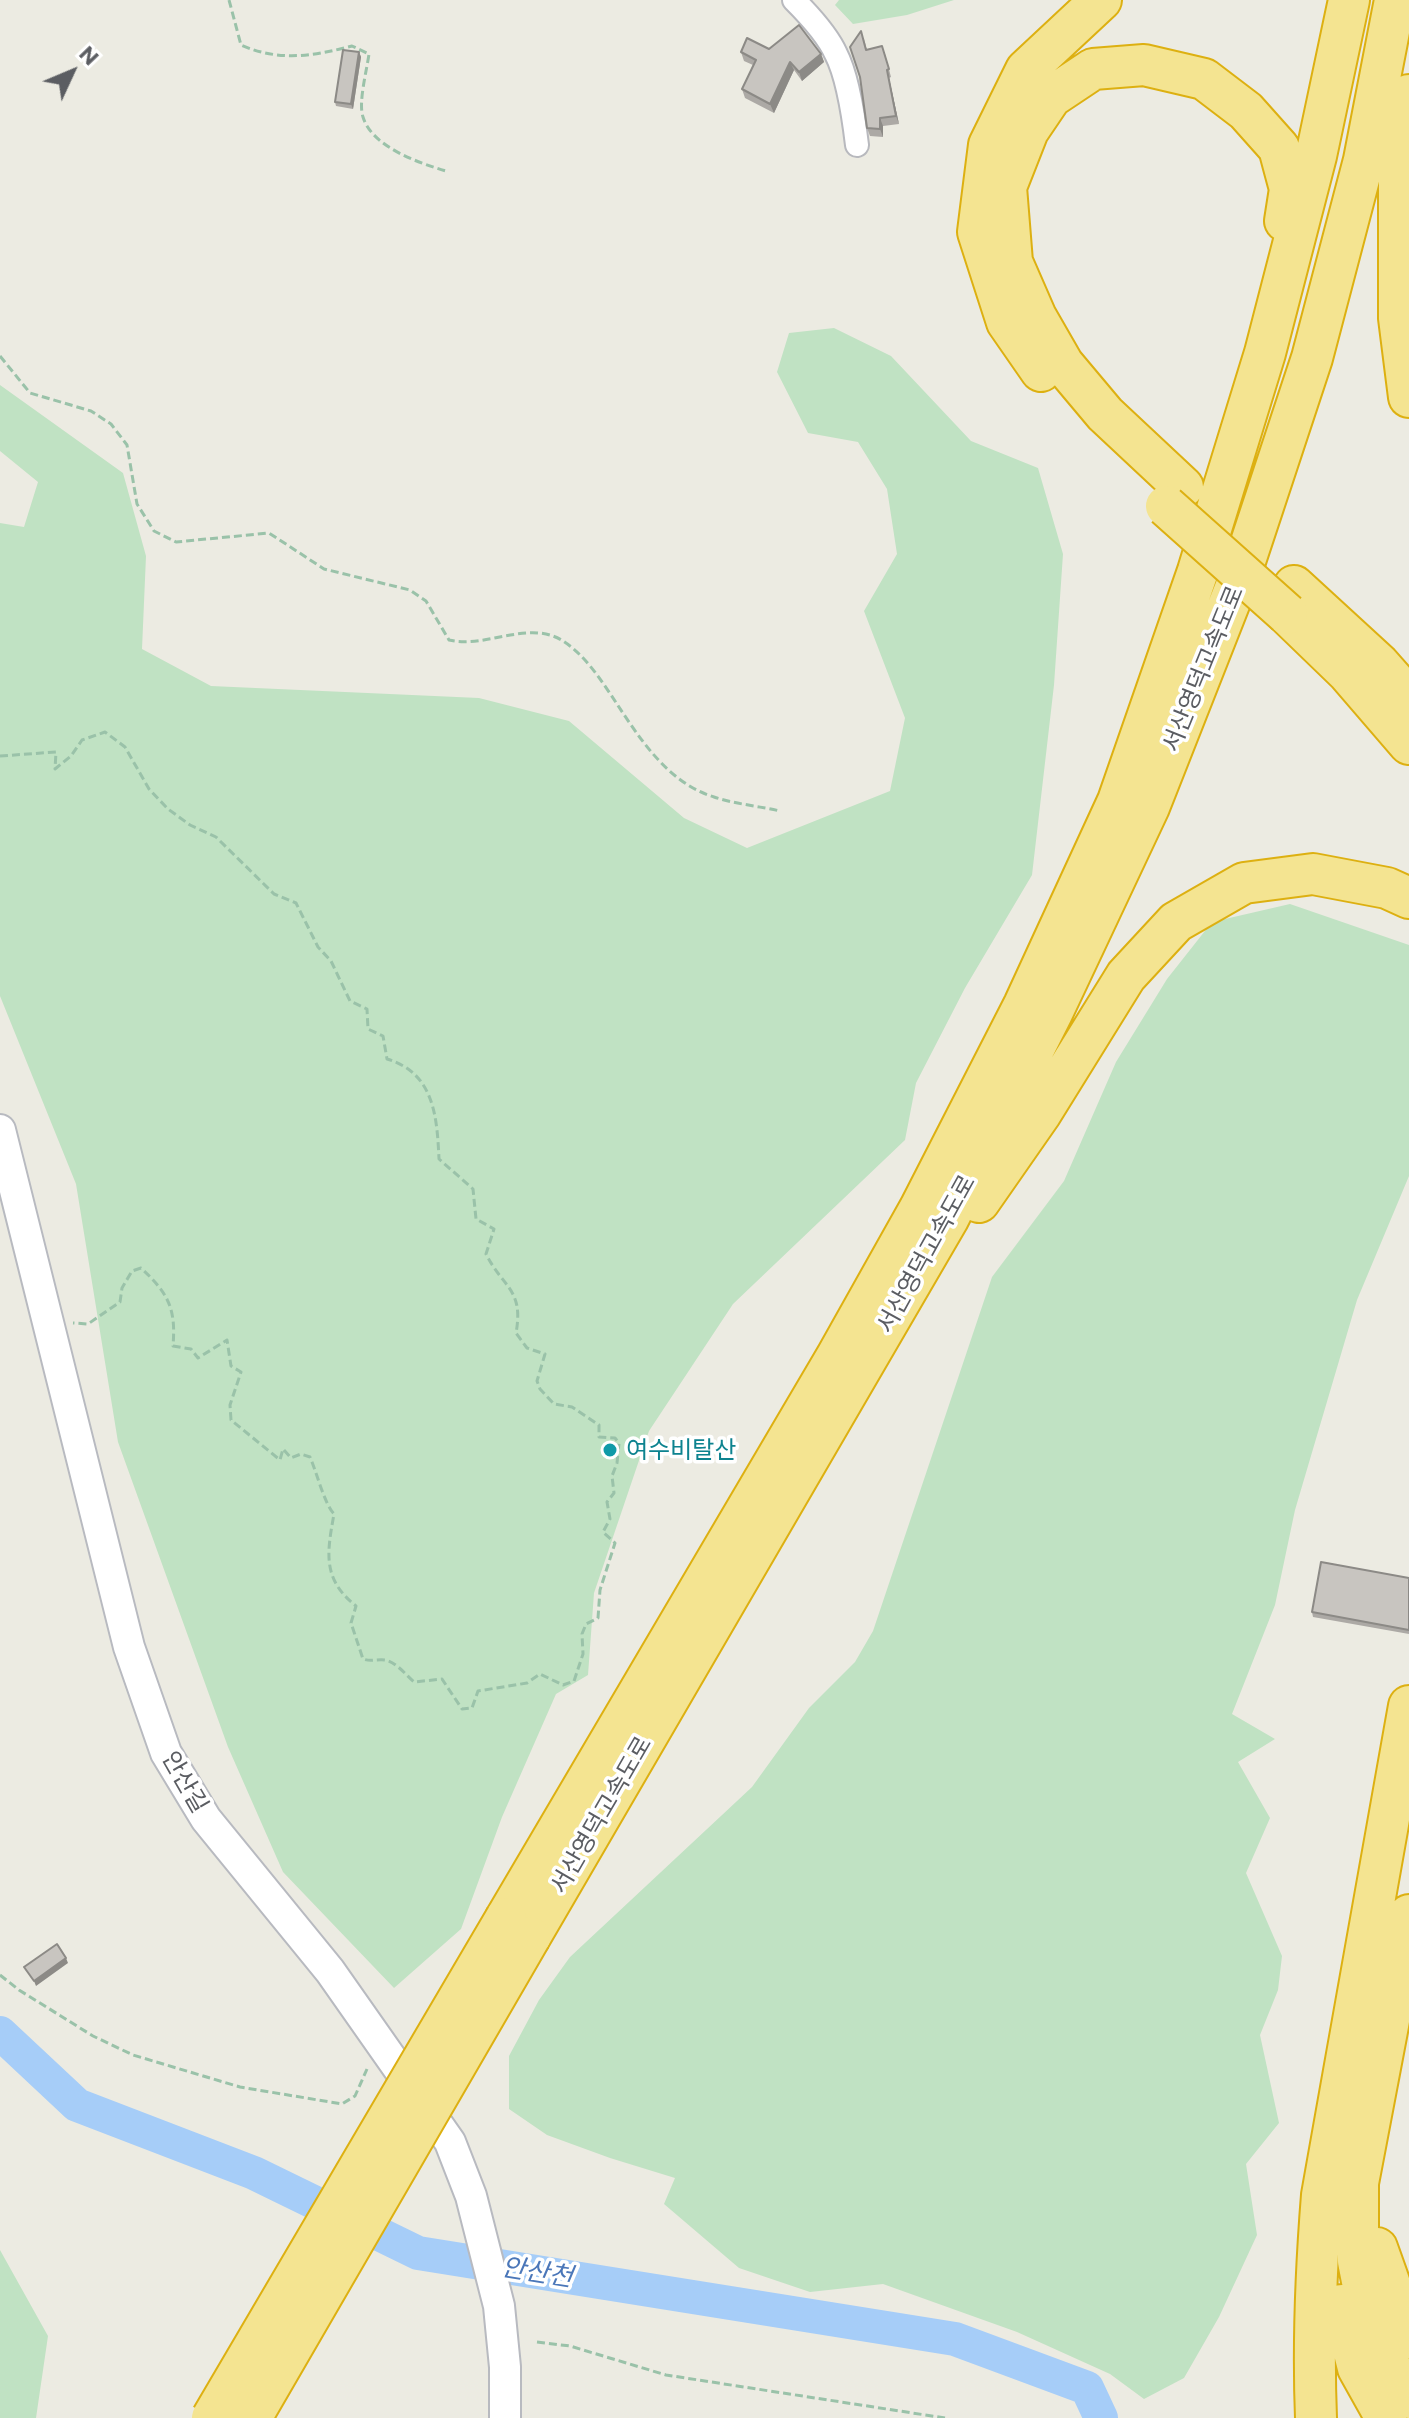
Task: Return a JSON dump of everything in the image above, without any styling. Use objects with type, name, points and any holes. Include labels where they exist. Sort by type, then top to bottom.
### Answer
[{"type":"highway","points":[[1101,0],[1026,70],[989,145],[978,232],[1007,322],[1064,405],[1116,463],[1175,497]]},
{"type":"highway","name":"서산영덕고속도로","points":[[251,2418],[518,1927],[920,1208],[1024,1005],[1118,801],[1198,571],[1265,353],[1316,156],[1349,0]]},
{"type":"highway","name":"서산영덕고속도로","points":[[212,2418],[864,1365],[948,1219],[1052,1013],[1149,807],[1234,591],[1312,358],[1364,160],[1395,0]]},
{"type":"highway","points":[[1265,353],[1290,189],[1279,148],[1246,111],[1204,79],[1144,65],[1093,69],[1051,97],[1028,131],[1006,187],[1012,262],[1036,317],[1063,364],[1175,497],[1290,600],[1379,664],[1409,698]]},
{"type":"highway","points":[[1409,95],[1399,162],[1399,318],[1409,397]]},
{"type":"highway","points":[[1290,600],[1409,744]]},
{"type":"highway","points":[[864,1365],[1041,1113],[1126,976],[1176,922],[1244,883],[1313,874],[1387,888],[1409,898]]},
{"type":"highway","points":[[1386,2418],[1358,2368],[1336,2279],[1340,2189],[1409,1706]]},
{"type":"highway","points":[[1316,2418],[1315,2276],[1409,1915]]},
{"type":"highway","points":[[1340,2189],[1383,2267],[1409,2338]]},
{"type":"highway","points":[[1340,2189],[1371,2326],[1409,2398]]},
{"type":"street","points":[[794,0],[810,16],[837,54],[854,118],[857,145]]},
{"type":"street","name":"안산길","points":[[0,1130],[129,1647],[166,1753],[206,1819],[330,1971],[450,2142],[471,2196],[499,2306],[505,2367],[505,2418]]},
{"type":"path","points":[[229,0],[241,45],[259,53],[312,57],[352,46],[369,54],[361,115],[372,135],[414,161],[446,171]]},
{"type":"path","points":[[0,356],[30,393],[91,411],[111,424],[127,445],[137,504],[154,531],[176,542],[269,533],[324,569],[410,590],[426,601],[449,640],[462,643],[538,632],[562,640],[598,676],[643,744],[669,770],[692,788],[713,797],[780,811]]},
{"type":"path","points":[[0,756],[56,752],[55,769],[71,756],[82,740],[105,732],[115,739],[125,747],[149,789],[168,809],[190,825],[216,837],[274,894],[296,903],[318,947],[331,961],[350,1001],[367,1009],[368,1029],[383,1036],[387,1059],[404,1064],[429,1093],[438,1133],[439,1159],[473,1189],[476,1219],[494,1229],[486,1254],[515,1294],[519,1315],[516,1333],[527,1348],[545,1354],[537,1381],[540,1389],[554,1404],[572,1407],[599,1425],[599,1437],[615,1438],[619,1443],[612,1476],[614,1493],[607,1502],[610,1519],[603,1532],[615,1543],[600,1590],[598,1618],[586,1624],[582,1634],[583,1654],[574,1681],[563,1685],[540,1674],[527,1683],[478,1691],[472,1708],[462,1709],[442,1679],[414,1682],[394,1664],[385,1660],[370,1662],[363,1659],[351,1623],[356,1606],[338,1592],[327,1554],[334,1514],[327,1506],[324,1490],[310,1457],[301,1454],[291,1458],[283,1449],[280,1460],[231,1420],[230,1405],[241,1372],[231,1366],[227,1340],[198,1358],[191,1349],[173,1346],[172,1307],[158,1284],[141,1268],[132,1271],[122,1288],[120,1302],[88,1324],[73,1323],[52,1347]]},
{"type":"path","points":[[0,1975],[93,2036],[133,2055],[240,2087],[342,2104],[355,2096],[365,2072],[386,2047]]},
{"type":"path","points":[[537,2342],[570,2346],[666,2375],[945,2418]]},
{"type":"green space","points":[[839,0],[954,0],[907,15],[853,24],[835,5]]},
{"type":"green space","points":[[834,328],[891,356],[971,441],[1038,468],[1063,554],[1054,685],[1032,875],[965,988],[916,1083],[905,1140],[733,1304],[649,1431],[594,1593],[588,1675],[556,1694],[502,1817],[461,1929],[394,1988],[283,1872],[228,1747],[118,1442],[76,1184],[0,996],[0,523],[24,527],[38,482],[0,451],[0,385],[123,473],[146,556],[142,649],[211,686],[479,698],[569,721],[684,818],[747,848],[890,791],[905,718],[864,611],[897,554],[887,489],[858,442],[808,433],[777,372],[789,333]]},
{"type":"green space","points":[[1290,904],[1409,945],[1409,1176],[1357,1300],[1295,1510],[1275,1605],[1232,1714],[1275,1739],[1238,1762],[1270,1818],[1246,1873],[1282,1956],[1278,1990],[1260,2035],[1279,2123],[1246,2164],[1257,2235],[1219,2317],[1184,2378],[1144,2399],[1110,2374],[1017,2332],[883,2284],[810,2292],[739,2268],[664,2204],[675,2178],[547,2135],[509,2109],[509,2056],[539,2000],[570,1957],[752,1787],[809,1708],[855,1662],[873,1631],[992,1277],[1064,1181],[1116,1062],[1167,979],[1212,922]]},
{"type":"green space","points":[[0,2250],[48,2336],[36,2418],[0,2418]]},
{"type":"building","points":[[799,25],[821,54],[799,72],[790,62],[770,104],[742,89],[756,60],[741,52],[747,38],[769,49]]},
{"type":"building","points":[[861,31],[866,50],[882,46],[889,69],[896,116],[880,118],[880,129],[867,128],[860,77],[850,47]]},
{"type":"building","points":[[343,50],[359,52],[351,104],[335,102]]},
{"type":"building","points":[[1321,1562],[1409,1578],[1409,1630],[1312,1612]]},
{"type":"building","points":[[57,1944],[66,1958],[34,1981],[24,1967]]},
{"type":"waterway","name":"안산천","points":[[0,2033],[77,2105],[254,2173],[418,2253],[955,2339],[1087,2388],[1101,2418]]},
{"type":"place","name":"여수비탈산","points":[[610,1450]]}]
